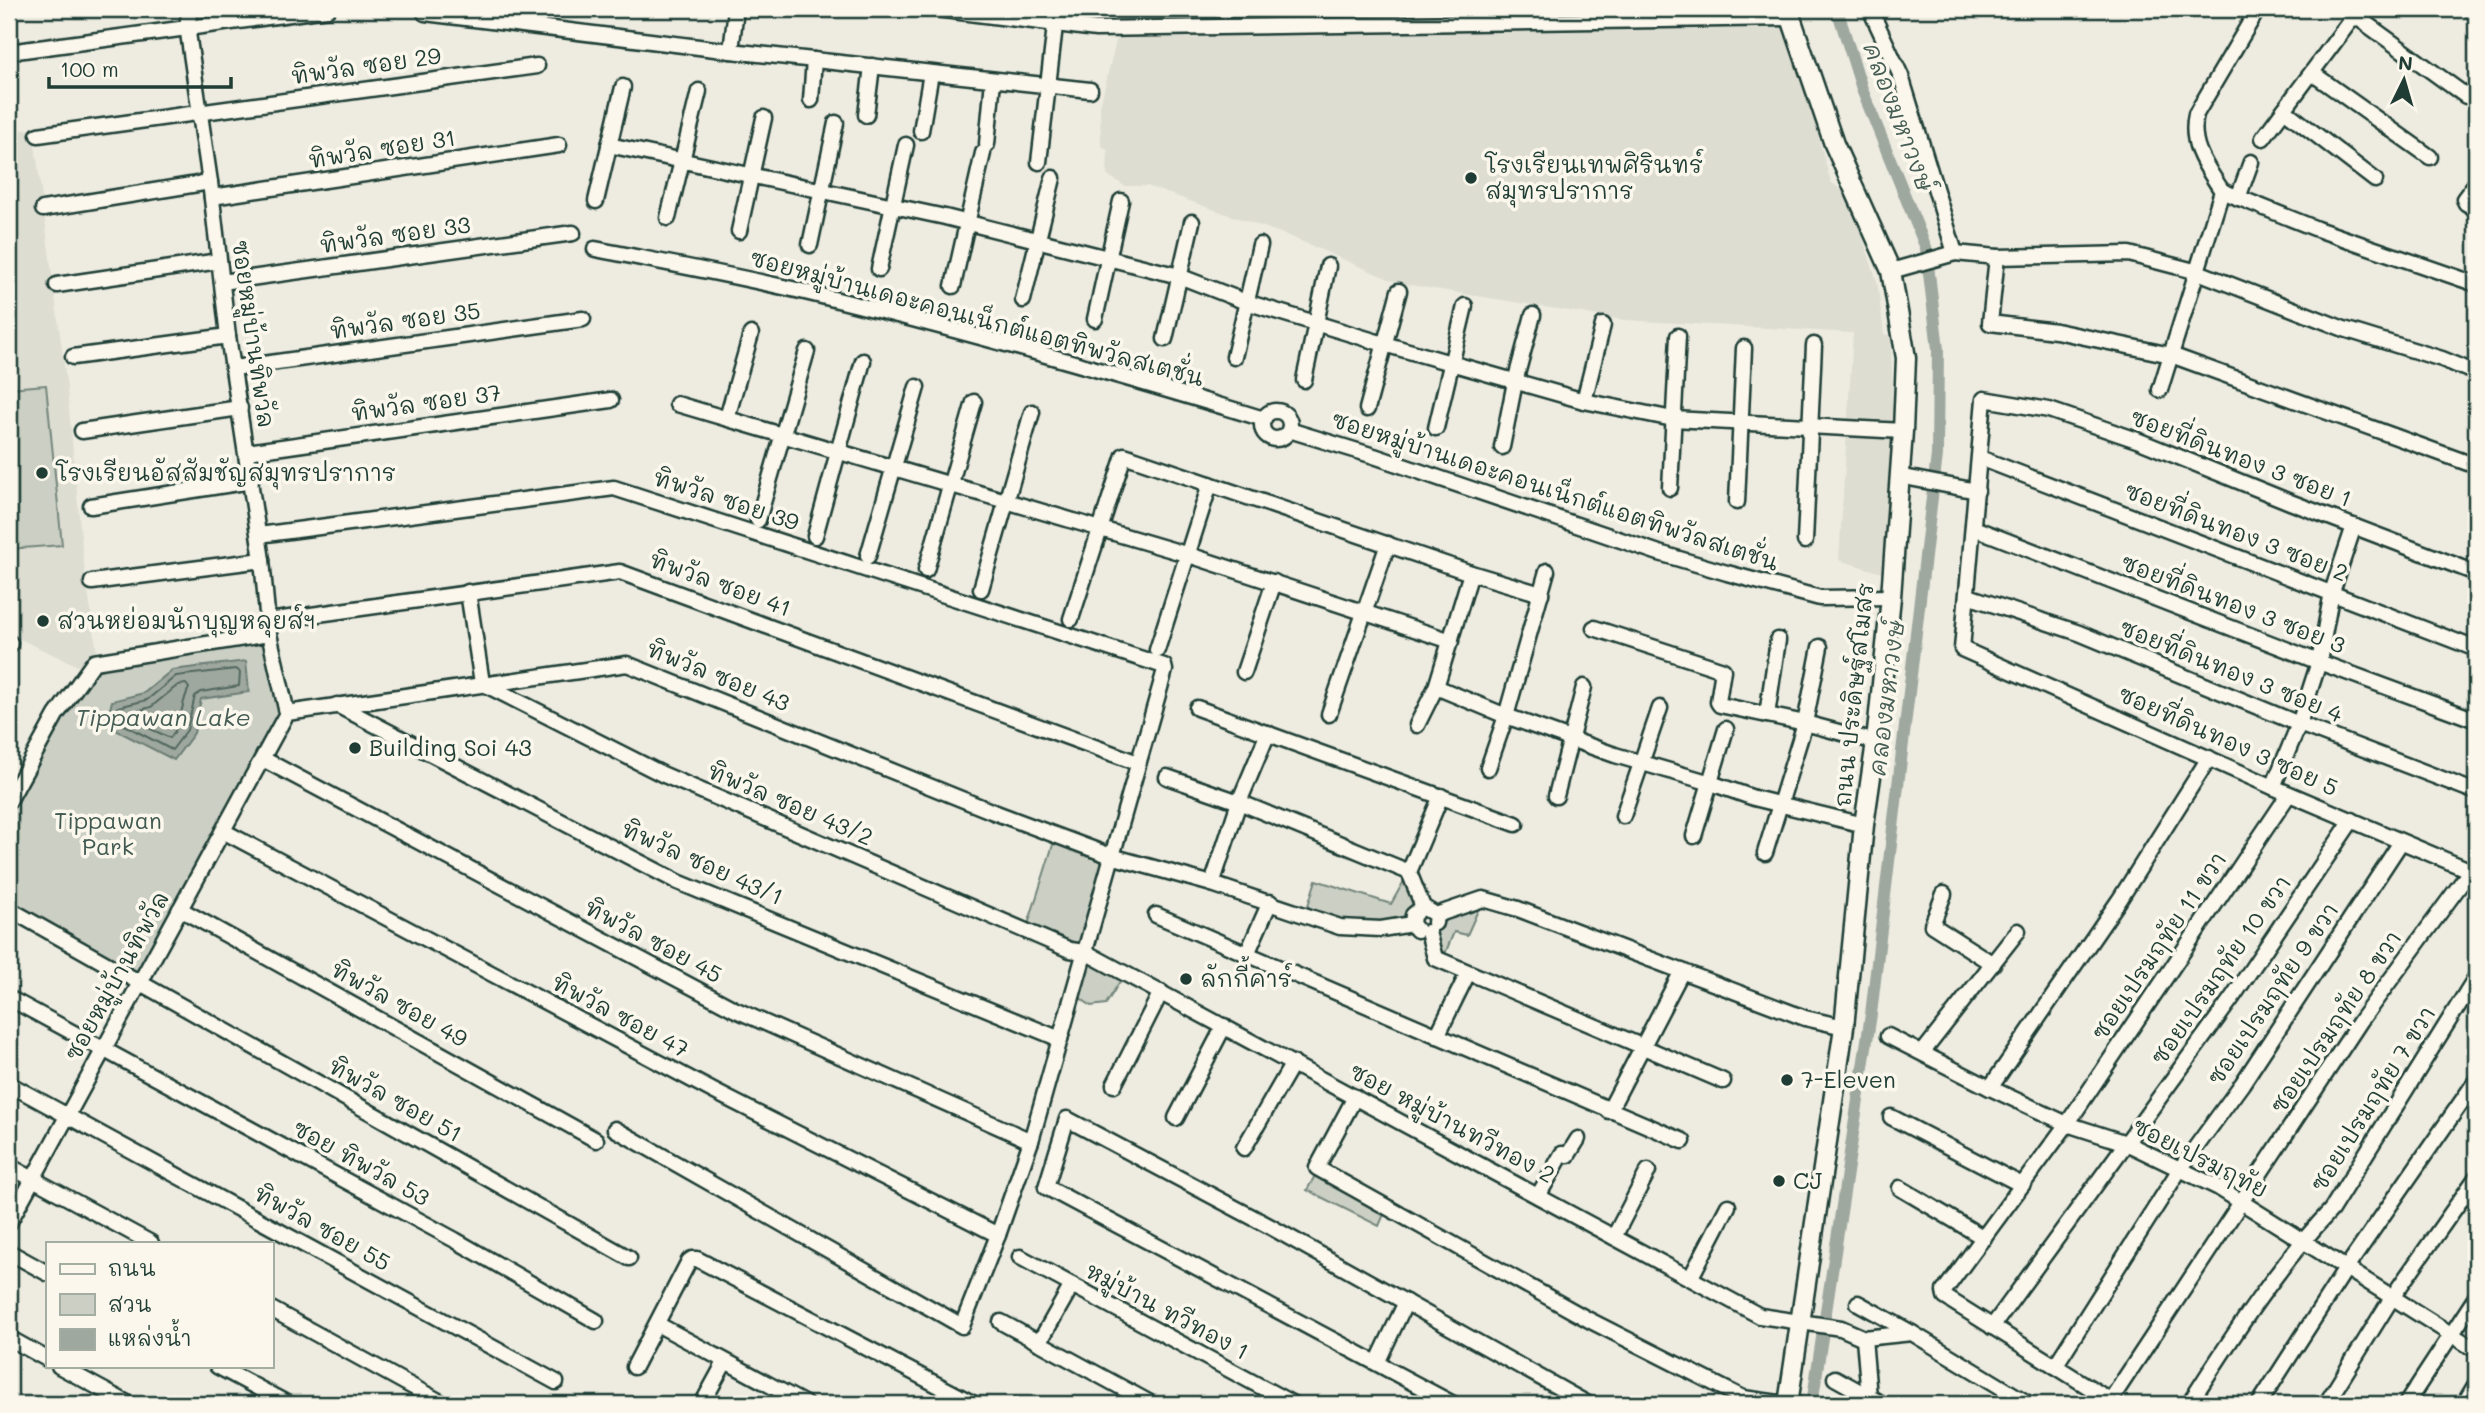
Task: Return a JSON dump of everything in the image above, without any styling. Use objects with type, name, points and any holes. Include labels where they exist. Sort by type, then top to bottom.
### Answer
[{"type":"street","name":"ซอยหมู่บ้านทิพวัล","points":[[9,1223],[288,713],[269,628],[259,535],[228,336],[211,190],[187,26],[190,9]]},
{"type":"street","points":[[9,52],[328,9]]},
{"type":"street","points":[[423,9],[425,13],[731,51],[1090,90]]},
{"type":"street","points":[[731,51],[736,9]]},
{"type":"street","points":[[936,9],[1097,29],[1790,13]]},
{"type":"street","points":[[1039,162],[1057,9]]},
{"type":"street","points":[[1870,9],[1898,70],[1953,254]]},
{"type":"street","points":[[2258,9],[2196,114],[2193,127],[2196,149],[2222,191],[2318,229],[2476,284]]},
{"type":"street","points":[[2471,9],[2476,13]]},
{"type":"street","points":[[2263,138],[2357,12],[2466,96]]},
{"type":"street","name":"ถนน ประดิษฐ์สโมสร","points":[[1787,1404],[1805,1324],[1844,1027],[1891,597],[1906,358],[1891,271],[1834,144],[1790,13]]},
{"type":"street","points":[[811,100],[814,60]]},
{"type":"street","name":"ทิพวัล ซอย 29","points":[[38,135],[537,66]]},
{"type":"street","points":[[866,116],[872,66]]},
{"type":"street","points":[[921,131],[931,73]]},
{"type":"street","points":[[2312,73],[2430,157]]},
{"type":"street","points":[[953,286],[985,149],[993,79]]},
{"type":"street","points":[[596,201],[623,88]]},
{"type":"street","points":[[668,218],[699,91]]},
{"type":"street","points":[[2284,110],[2375,180]]},
{"type":"street","points":[[739,231],[764,118]]},
{"type":"street","points":[[810,245],[836,123]]},
{"type":"street","name":"ทิพวัล ซอย 31","points":[[43,209],[559,145]]},
{"type":"street","points":[[609,145],[893,205],[1180,276],[1247,302],[1584,401],[1672,419],[1903,431]]},
{"type":"street","points":[[879,269],[905,145]]},
{"type":"street","points":[[2238,198],[2251,162]]},
{"type":"street","points":[[1023,300],[1053,178]]},
{"type":"street","points":[[2470,206],[2476,183]]},
{"type":"street","points":[[2160,390],[2199,272],[2222,191]]},
{"type":"street","points":[[1095,319],[1121,201]]},
{"type":"street","points":[[1165,339],[1192,222]]},
{"type":"street","name":"ทิพวัล ซอย 33","points":[[222,282],[573,233]]},
{"type":"street","points":[[1234,356],[1260,245]]},
{"type":"street","name":"ซอยหมู่บ้านเดอะคอนเน็กต์แอตทิพวัลสเตชั่น","points":[[596,249],[806,292],[1117,374],[1264,419],[1264,433],[1271,438],[1284,437],[1289,429],[1659,554],[1820,598],[1891,597]]},
{"type":"street","points":[[1891,271],[1953,254],[1997,257],[2129,254],[2199,272],[2344,329],[2442,359],[2476,373]]},
{"type":"street","points":[[1997,257],[1990,323],[2056,331],[2171,355],[2476,466]]},
{"type":"street","points":[[57,285],[219,261]]},
{"type":"street","points":[[1304,380],[1328,266]]},
{"type":"street","points":[[1367,409],[1399,291]]},
{"type":"street","points":[[1436,428],[1465,306]]},
{"type":"street","points":[[1502,447],[1515,382],[1534,316]]},
{"type":"street","name":"ทิพวัล ซอย 35","points":[[233,368],[583,319]]},
{"type":"street","points":[[1584,401],[1604,325]]},
{"type":"street","points":[[727,418],[751,334]]},
{"type":"street","points":[[73,357],[228,336]]},
{"type":"street","points":[[1670,488],[1678,336]]},
{"type":"street","points":[[1805,541],[1814,345]]},
{"type":"street","points":[[1737,502],[1744,348]]},
{"type":"street","points":[[758,520],[807,351]]},
{"type":"street","points":[[815,536],[863,361]]},
{"type":"street","points":[[868,556],[917,387]]},
{"type":"street","name":"ซอยที่ดินทอง 3 ซอย 1","points":[[1980,458],[1984,399],[2049,410],[2125,436],[2476,573]]},
{"type":"street","name":"ทิพวัล ซอย 37","points":[[247,452],[611,400]]},
{"type":"street","points":[[926,570],[974,402]]},
{"type":"street","points":[[677,404],[1189,555],[1451,641]]},
{"type":"street","points":[[82,431],[240,408]]},
{"type":"street","points":[[981,589],[1032,412]]},
{"type":"street","points":[[1071,619],[1124,455],[1471,573],[1541,594]]},
{"type":"street","points":[[1968,596],[1980,458]]},
{"type":"street","name":"ซอยที่ดินทอง 3 ซอย 2","points":[[1980,458],[2476,649]]},
{"type":"street","points":[[1899,476],[1977,491]]},
{"type":"street","points":[[91,506],[251,481]]},
{"type":"street","points":[[1157,650],[1210,484]]},
{"type":"street","name":"ทิพวัล ซอย 39","points":[[259,535],[614,488],[1153,661],[1165,668],[1138,763]]},
{"type":"street","points":[[2273,787],[2299,724],[2319,662],[2332,592],[2354,526]]},
{"type":"street","name":"ซอยที่ดินทอง 3 ซอย 3","points":[[1974,528],[2476,720]]},
{"type":"street","points":[[1329,714],[1388,544]]},
{"type":"street","points":[[92,582],[262,560]]},
{"type":"street","points":[[1488,768],[1506,716],[1547,571]]},
{"type":"street","name":"ทิพวัล ซอย 41","points":[[9,801],[56,715],[94,662],[468,592],[620,572],[1138,763]]},
{"type":"street","points":[[1417,725],[1436,687],[1471,573]]},
{"type":"street","points":[[1244,672],[1274,582]]},
{"type":"street","points":[[468,592],[482,683]]},
{"type":"street","name":"ซอยที่ดินทอง 3 ซอย 5","points":[[1968,596],[1962,649],[2289,794],[2474,872]]},
{"type":"street","name":"ซอยที่ดินทอง 3 ซอย 4","points":[[1968,596],[2079,633],[2299,724],[2476,792]]},
{"type":"street","points":[[1594,628],[1723,670],[1718,704],[1876,742]]},
{"type":"street","points":[[1767,715],[1778,640]]},
{"type":"street","points":[[1765,853],[1805,723],[1820,648]]},
{"type":"street","name":"ทิพวัล ซอย 43","points":[[288,713],[482,683],[629,665],[991,811],[1111,856],[1212,884],[1340,927],[1381,929],[1412,924]]},
{"type":"street","name":"ทิพวัล ซอย 43/2","points":[[482,683],[662,774],[1070,950],[1086,952]]},
{"type":"street","points":[[1436,687],[1506,716],[1641,762],[1754,798],[1864,825]]},
{"type":"street","points":[[1556,796],[1584,687]]},
{"type":"street","name":"ทิพวัล ซอย 43/1","points":[[337,705],[678,882],[1060,1039]]},
{"type":"street","points":[[1197,708],[1516,824]]},
{"type":"street","points":[[1623,816],[1660,708]]},
{"type":"street","points":[[1693,836],[1726,729]]},
{"type":"street","points":[[1212,884],[1239,802],[1268,733]]},
{"type":"street","points":[[1990,1088],[2120,899],[2209,758]]},
{"type":"street","name":"ทิพวัล ซอย 45","points":[[263,759],[734,1009],[1031,1141]]},
{"type":"street","points":[[615,1129],[962,1326],[1031,1141],[1138,763]]},
{"type":"street","points":[[1167,777],[1239,802],[1409,872],[1435,925],[1428,932]]},
{"type":"street","name":"ซอยเปรมฤทัย 11 ขวา","points":[[1992,1327],[1945,1297],[1944,1291],[2067,1124],[2289,794]]},
{"type":"street","points":[[1409,872],[1441,796]]},
{"type":"street","name":"ซอยเปรมฤทัย 10 ขวา","points":[[1992,1327],[2232,998],[2351,820]]},
{"type":"street","name":"ทิพวัล ซอย 47","points":[[223,831],[715,1091],[998,1234]]},
{"type":"street","name":"ซอยเปรมฤทัย 9 ขวา","points":[[2055,1366],[2180,1169],[2242,1084],[2401,842]]},
{"type":"street","name":"ซอยเปรมฤทัย 8 ขวา","points":[[2113,1402],[2361,1020],[2474,872]]},
{"type":"street","points":[[1944,894],[1932,925],[1993,964]]},
{"type":"street","points":[[1428,932],[1418,931],[1412,924],[1413,915],[1483,899],[1518,909],[1805,1018],[1844,1027]]},
{"type":"street","points":[[1248,954],[1270,902]]},
{"type":"street","name":"ทิพวัล ซอย 51","points":[[9,909],[629,1258]]},
{"type":"street","name":"ทิพวัล ซอย 49","points":[[180,909],[596,1139]]},
{"type":"street","points":[[1156,915],[1683,1141]]},
{"type":"street","points":[[1923,1052],[2018,931]]},
{"type":"street","points":[[1428,932],[1435,958],[1723,1081]]},
{"type":"street","name":"ซอย หมู่บ้านทวีทอง 2","points":[[1086,952],[1760,1316],[1841,1328],[1864,1338]]},
{"type":"street","points":[[1609,1111],[1682,971]]},
{"type":"street","points":[[1437,1036],[1468,973]]},
{"type":"street","name":"ซอยเปรมฤทัย 7 ขวา","points":[[2189,1404],[2250,1309],[2303,1240],[2331,1210],[2476,978]]},
{"type":"street","points":[[1114,1085],[1161,992]]},
{"type":"street","name":"ซอย ทิพวัล 53","points":[[9,998],[455,1240],[596,1321]]},
{"type":"street","points":[[1176,1118],[1224,1026]]},
{"type":"street","name":"ซอยเปรมฤทัย","points":[[1888,1036],[2067,1124],[2126,1143],[2180,1169],[2243,1203],[2476,1350]]},
{"type":"street","points":[[1244,1148],[1293,1063]]},
{"type":"street","points":[[2259,1404],[2347,1267],[2476,1081]]},
{"type":"street","name":"ทิพวัล ซอย 55","points":[[9,1084],[556,1382]]},
{"type":"street","points":[[1355,1097],[1317,1168],[1589,1320],[1743,1398],[1787,1404]]},
{"type":"street","points":[[1891,1117],[2022,1185]]},
{"type":"street","points":[[1453,1404],[1046,1187],[1068,1119],[1269,1226],[1588,1404]]},
{"type":"street","points":[[1538,1196],[1562,1154],[1569,1155],[1578,1139]]},
{"type":"street","points":[[9,1166],[149,1242]]},
{"type":"street","points":[[1614,1237],[1648,1171]]},
{"type":"street","points":[[2326,1404],[2393,1296],[2476,1178]]},
{"type":"street","points":[[1900,1188],[1984,1238]]},
{"type":"street","points":[[1691,1278],[1728,1206]]},
{"type":"street","points":[[9,1252],[46,1272]]},
{"type":"street","name":"หมู่บ้าน ทวีทอง 1","points":[[1020,1258],[1293,1404]]},
{"type":"street","points":[[634,1367],[692,1259],[697,1259],[974,1404]]},
{"type":"street","points":[[1039,1343],[1072,1285]]},
{"type":"street","points":[[2406,1404],[2476,1297]]},
{"type":"street","points":[[1377,1363],[1406,1303]]},
{"type":"street","points":[[1858,1303],[2029,1404]]},
{"type":"street","points":[[273,1310],[444,1404]]},
{"type":"street","points":[[1001,1322],[1152,1404]]},
{"type":"street","points":[[657,1324],[798,1403]]},
{"type":"street","points":[[1992,1327],[2113,1402]]},
{"type":"street","points":[[1875,1401],[1864,1338],[1912,1333]]},
{"type":"street","points":[[9,1338],[46,1358]]},
{"type":"street","points":[[702,1404],[724,1362]]},
{"type":"street","points":[[63,1368],[129,1404]]},
{"type":"street","points":[[221,1368],[288,1404]]},
{"type":"street","points":[[1835,1378],[1875,1401]]},
{"type":"street","points":[[2464,1404],[2476,1384]]},
{"type":"shaded area","points":[[1347,9],[1778,9],[1779,13],[1347,18]]},
{"type":"shaded area","name":"โรงเรียนเทพศิรินทร์ สมุทรปราการ","points":[[1783,26],[1821,124],[1819,140],[1831,182],[1849,196],[1877,281],[1884,334],[1891,336],[1894,444],[1882,573],[1839,560],[1853,333],[1624,320],[1398,283],[1289,236],[1147,186],[1125,186],[1107,175],[1108,151],[1101,145],[1100,106],[1118,33]]},
{"type":"shaded area","name":"โรงเรียนอัสสัมชัญสมุทรปราการ","points":[[33,129],[67,388],[83,558],[97,652],[78,666],[9,634],[9,131]]},
{"type":"green space","points":[[46,385],[62,545],[9,549],[9,388]]},
{"type":"green space","name":"Tippawan Park","points":[[269,634],[287,713],[139,982],[9,909],[9,807],[94,662]]},
{"type":"green space","points":[[1056,835],[1111,856],[1086,952],[1125,973],[1106,1004],[1091,1006],[1074,993],[1085,952],[1026,931]]},
{"type":"green space","points":[[1409,872],[1423,907],[1412,924],[1381,929],[1305,915],[1316,880],[1391,904]]},
{"type":"green space","points":[[1483,899],[1467,935],[1454,932],[1442,961],[1428,932],[1436,915]]},
{"type":"green space","points":[[1317,1172],[1385,1212],[1379,1226],[1307,1190]]},
{"type":"water","name":"Tippawan Lake","points":[[246,661],[249,692],[201,699],[194,733],[174,760],[106,725],[112,701],[144,693],[172,670]]},
{"type":"waterway","name":"คลองมหาวงษ์","points":[[1812,1404],[1871,1014],[1937,455],[1938,349],[1926,248],[1863,92],[1837,9]]},
{"type":"place","name":"โรงเรียนเทพศิรินทร์ สมุทรปราการ","points":[[1471,178]]},
{"type":"place","name":"โรงเรียนอัสสัมชัญสมุทรปราการ","points":[[42,473]]},
{"type":"place","name":"สวนหย่อมนักบุญหลุยส์ฯ","points":[[43,621]]},
{"type":"place","name":"Building Soi 43","points":[[355,748]]},
{"type":"place","name":"ลักกี้คาร์","points":[[1186,979]]},
{"type":"place","name":"7-Eleven","points":[[1787,1080]]},
{"type":"place","name":"CJ","points":[[1779,1181]]}]
